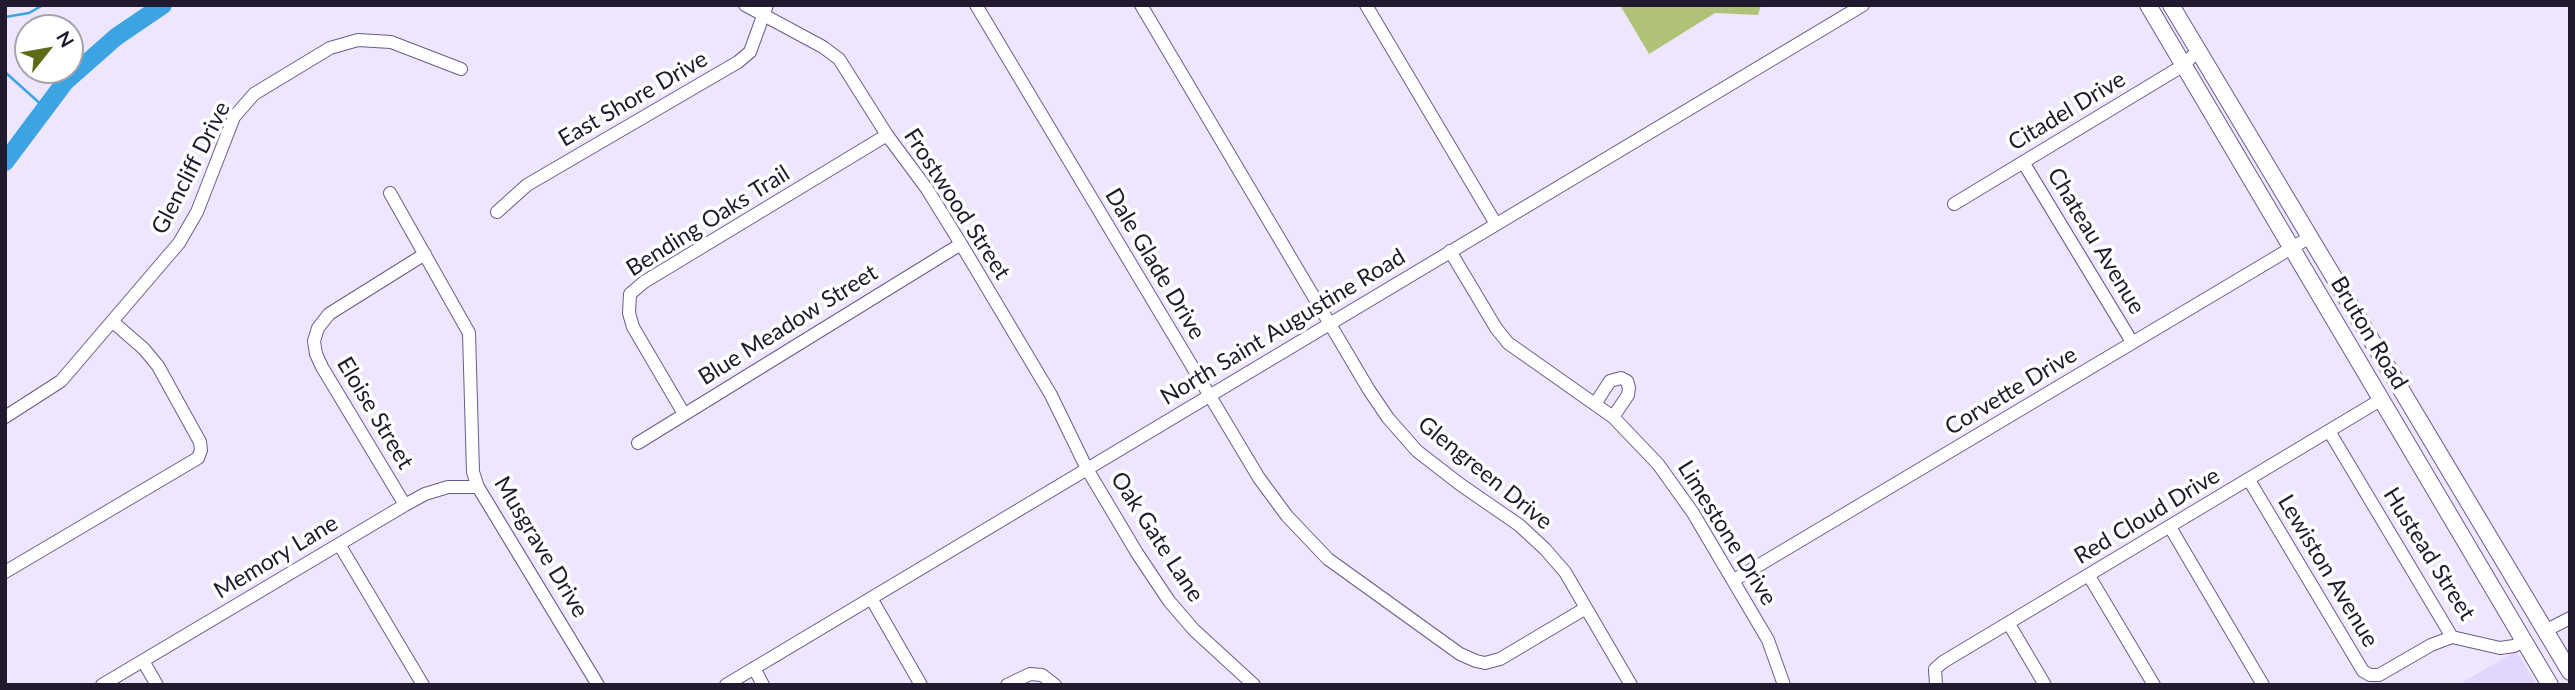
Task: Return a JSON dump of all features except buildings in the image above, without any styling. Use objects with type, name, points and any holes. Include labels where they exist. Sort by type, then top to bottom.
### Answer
[{"type":"main road","name":"Bruton Road","points":[[2148,5],[2550,685]]},
{"type":"main road","name":"Bruton Road","points":[[2171,5],[2570,672]]},
{"type":"main road","points":[[2358,360],[2376,348]]},
{"type":"main road","points":[[2382,399],[2400,388]]},
{"type":"main road","points":[[2446,507],[2464,495]]},
{"type":"main road","points":[[2525,640],[2545,631]]},
{"type":"street","name":"Frostwood Street","points":[[745,5],[766,10],[839,59],[961,244],[1051,395],[1087,469]]},
{"type":"street","name":"Dale Glade Drive","points":[[976,5],[1259,478],[1287,516],[1328,559],[1460,654],[1485,663],[1500,659],[1586,608]]},
{"type":"street","name":"Glengreen Drive","points":[[1142,5],[1381,409],[1417,451],[1519,525],[1545,549],[1565,572],[1631,685]]},
{"type":"street","points":[[1366,5],[1496,224]]},
{"type":"street","name":"North Saint Augustine Road","points":[[726,685],[1863,5]]},
{"type":"street","name":"East Shore Drive","points":[[497,212],[527,185],[738,62],[750,52],[766,10]]},
{"type":"street","name":"Glencliff Drive","points":[[5,417],[61,381],[179,243],[197,212],[234,117],[261,89],[330,48],[358,40],[391,42],[461,69]]},
{"type":"street","name":"Citadel Drive","points":[[1954,204],[2183,65],[2198,50]]},
{"type":"street","name":"Bending Oaks Trail","points":[[684,414],[633,327],[629,313],[630,294],[656,275],[887,135]]},
{"type":"street","name":"Chateau Avenue","points":[[2024,162],[2132,342]]},
{"type":"street","name":"Musgrave Drive","points":[[390,192],[469,333],[473,472],[478,487],[598,685]]},
{"type":"street","name":"Corvette Drive","points":[[1734,580],[2309,236]]},
{"type":"street","name":"Blue Meadow Street","points":[[638,443],[961,244]]},
{"type":"street","name":"Limestone Drive","points":[[1450,251],[1496,328],[1508,343],[1613,417],[1673,483],[1768,640],[1784,685]]},
{"type":"street","name":"Eloise Street","points":[[405,505],[322,367],[314,341],[318,328],[329,314],[425,254]]},
{"type":"street","points":[[5,572],[198,458],[200,442],[158,366],[144,349],[113,322]]},
{"type":"street","points":[[1595,404],[1610,382],[1621,378],[1627,381],[1628,395],[1613,417]]},
{"type":"street","name":"Red Cloud Drive","points":[[1936,685],[1935,669],[1942,662],[2382,399]]},
{"type":"street","name":"Hustead Street","points":[[2329,431],[2452,638],[2500,648],[2514,646],[2525,640]]},
{"type":"street","name":"Oak Gate Lane","points":[[1087,469],[1136,553],[1169,601],[1202,638],[1254,685]]},
{"type":"street","name":"Lewiston Avenue","points":[[2249,480],[2363,671],[2370,676],[2378,675],[2431,645],[2452,638]]},
{"type":"street","name":"Memory Lane","points":[[102,685],[425,494],[449,487],[478,487]]},
{"type":"street","points":[[2170,527],[2263,685]]},
{"type":"street","points":[[339,544],[423,685]]},
{"type":"street","points":[[2089,576],[2154,685]]},
{"type":"street","points":[[871,598],[921,685]]},
{"type":"street","points":[[2545,631],[2570,618]]},
{"type":"street","points":[[2009,624],[2045,685]]},
{"type":"street","points":[[143,661],[157,685]]},
{"type":"street","points":[[754,668],[763,685]]},
{"type":"street","points":[[1007,685],[1030,674],[1042,675],[1055,685]]},
{"type":"shaded area","points":[[2516,651],[2537,685],[2458,685]]},
{"type":"green space","points":[[1620,5],[1761,5],[1758,15],[1715,13],[1649,54]]},
{"type":"waterway","points":[[5,17],[29,13],[43,5]]},
{"type":"waterway","points":[[5,162],[65,82],[116,37],[163,5]]},
{"type":"waterway","points":[[5,72],[45,108]]}]
